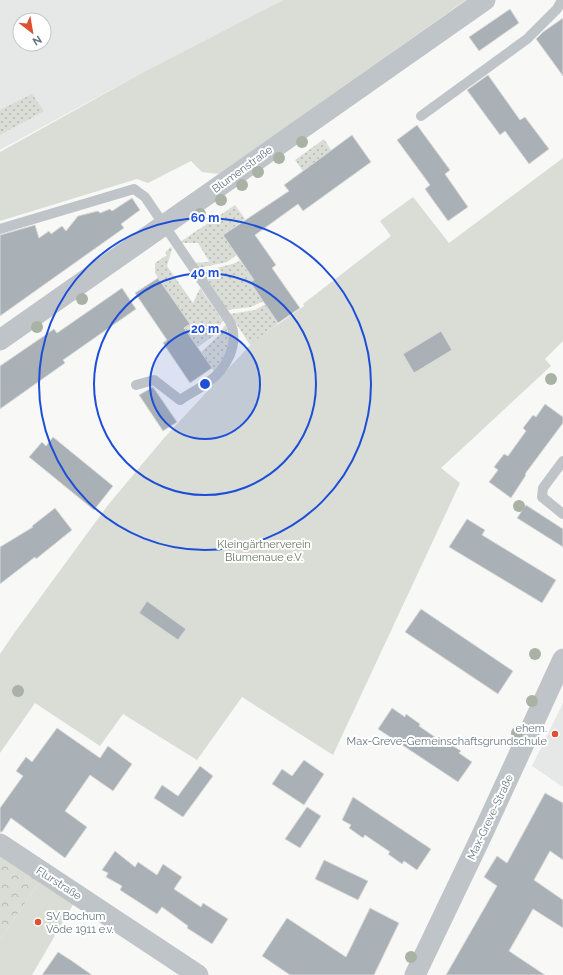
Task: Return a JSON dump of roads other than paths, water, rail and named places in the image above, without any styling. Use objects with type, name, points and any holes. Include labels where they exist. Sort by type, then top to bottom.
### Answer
[{"type":"street","name":"Blumenstraße","points":[[0,340],[164,226],[271,148],[485,0]]},
{"type":"street","name":"Max-Greve-Straße","points":[[415,975],[481,837],[563,658]]},
{"type":"street","name":"Flurstraße","points":[[0,844],[198,975]]},
{"type":"lane","points":[[421,116],[527,39],[557,9],[562,0]]},
{"type":"lane","points":[[0,229],[134,189],[145,197],[230,322],[234,334],[232,347],[227,361],[218,373],[208,382],[180,400],[154,380],[136,385]]},
{"type":"lane","points":[[563,462],[543,488],[542,497],[563,514]]},
{"type":"place","name":"ehem. Max-Greve-Gemeinschaftsgrundschule","points":[[555,734]]},
{"type":"place","name":"SV Bochum Vöde 1911 e.v.","points":[[38,922]]},
{"type":"park label","name":"Kleingärtnerverein Blumenaue e.V.","points":[[264,550]]}]
